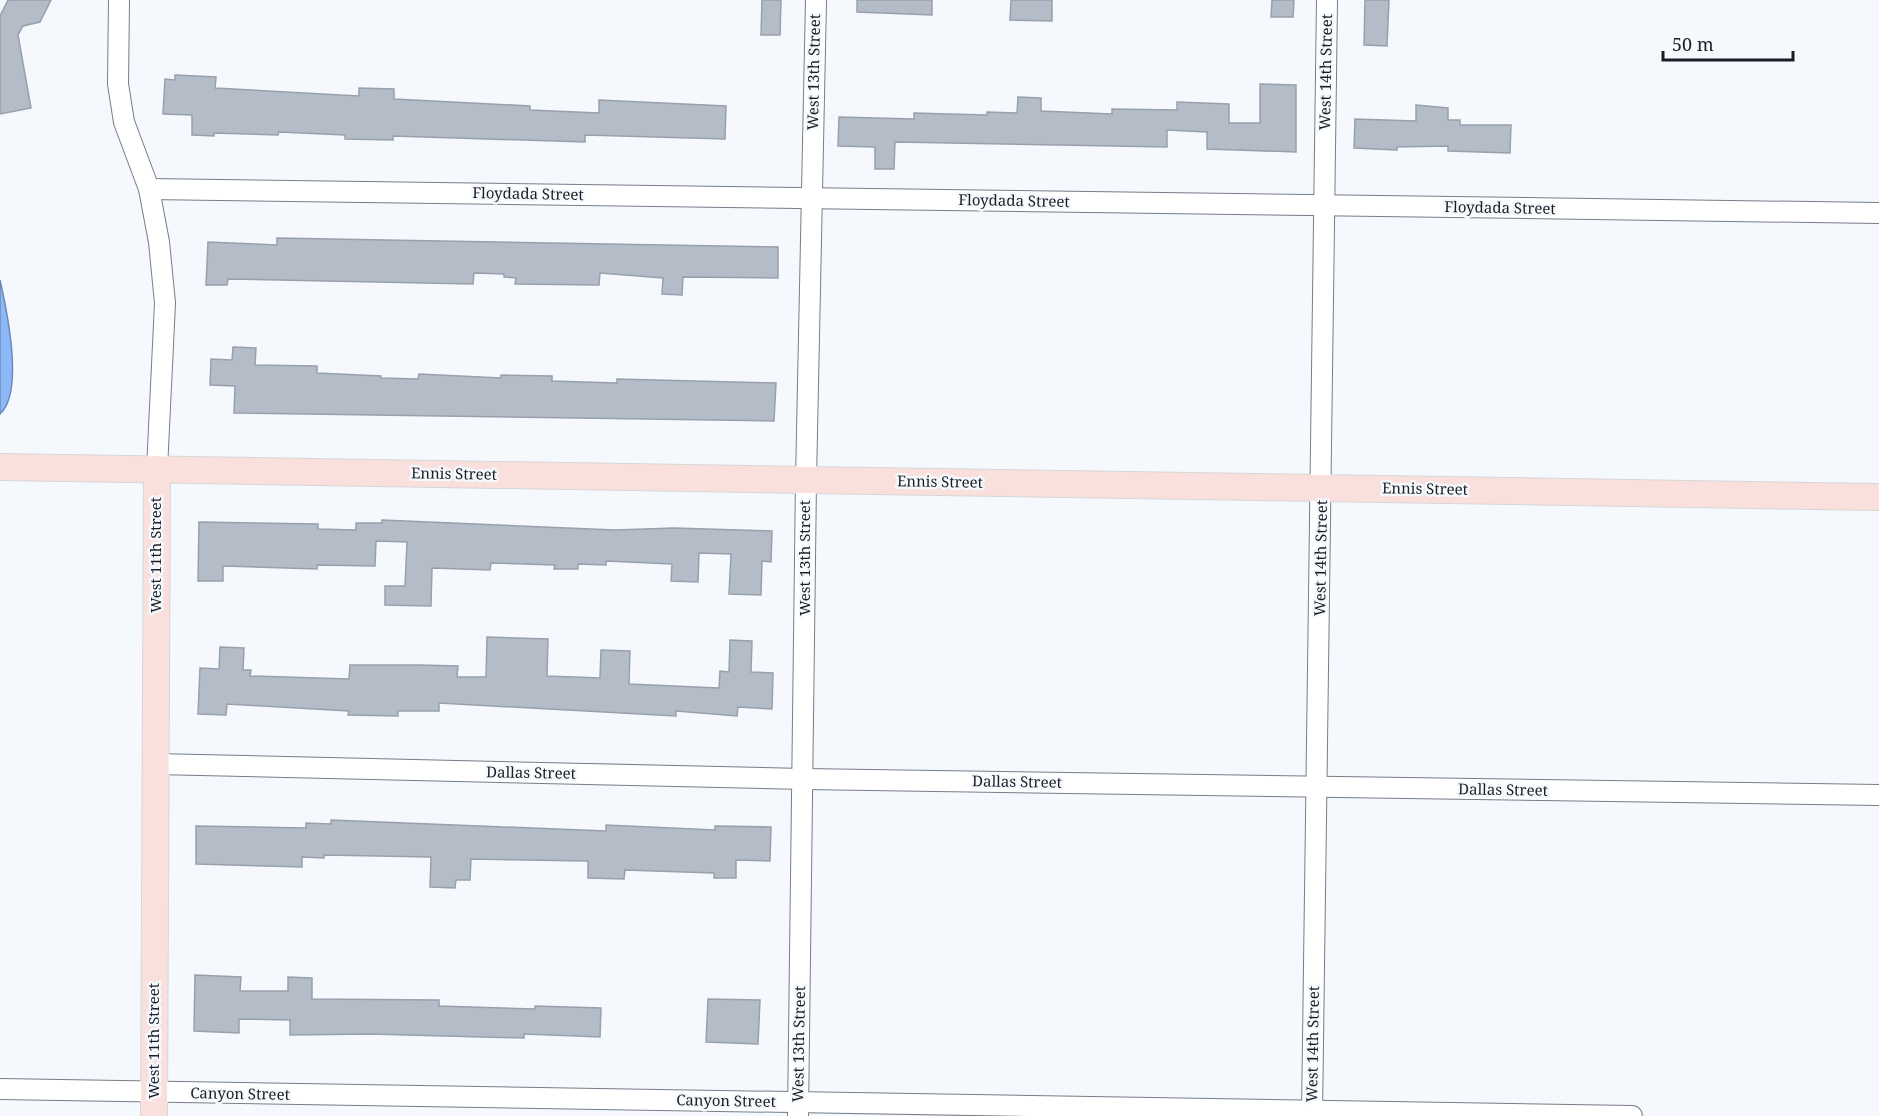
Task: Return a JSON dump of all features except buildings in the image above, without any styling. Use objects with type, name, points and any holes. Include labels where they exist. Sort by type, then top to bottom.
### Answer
[{"type":"main road","name":"Ennis Street","points":[[0,467],[1322,487],[1879,498]]},
{"type":"main road","name":"West 11th Street","points":[[154,1104],[157,469]]},
{"type":"street","name":"West 11th Street","points":[[119,0],[118,84],[124,122],[149,189],[159,242],[165,303],[157,469]]},
{"type":"street","name":"West 13th Street","points":[[798,1109],[804,779],[806,480],[816,0]]},
{"type":"street","name":"West 14th Street","points":[[1312,1114],[1327,0]]},
{"type":"street","name":"Floydada Street","points":[[149,189],[1879,213]]},
{"type":"street","name":"Dallas Street","points":[[155,764],[804,779],[1879,795]]},
{"type":"street","name":"Canyon Street","points":[[0,1089],[154,1104],[1632,1116]]},
{"type":"water","points":[[0,280],[12,350],[12,370],[7,403],[0,414]]}]
